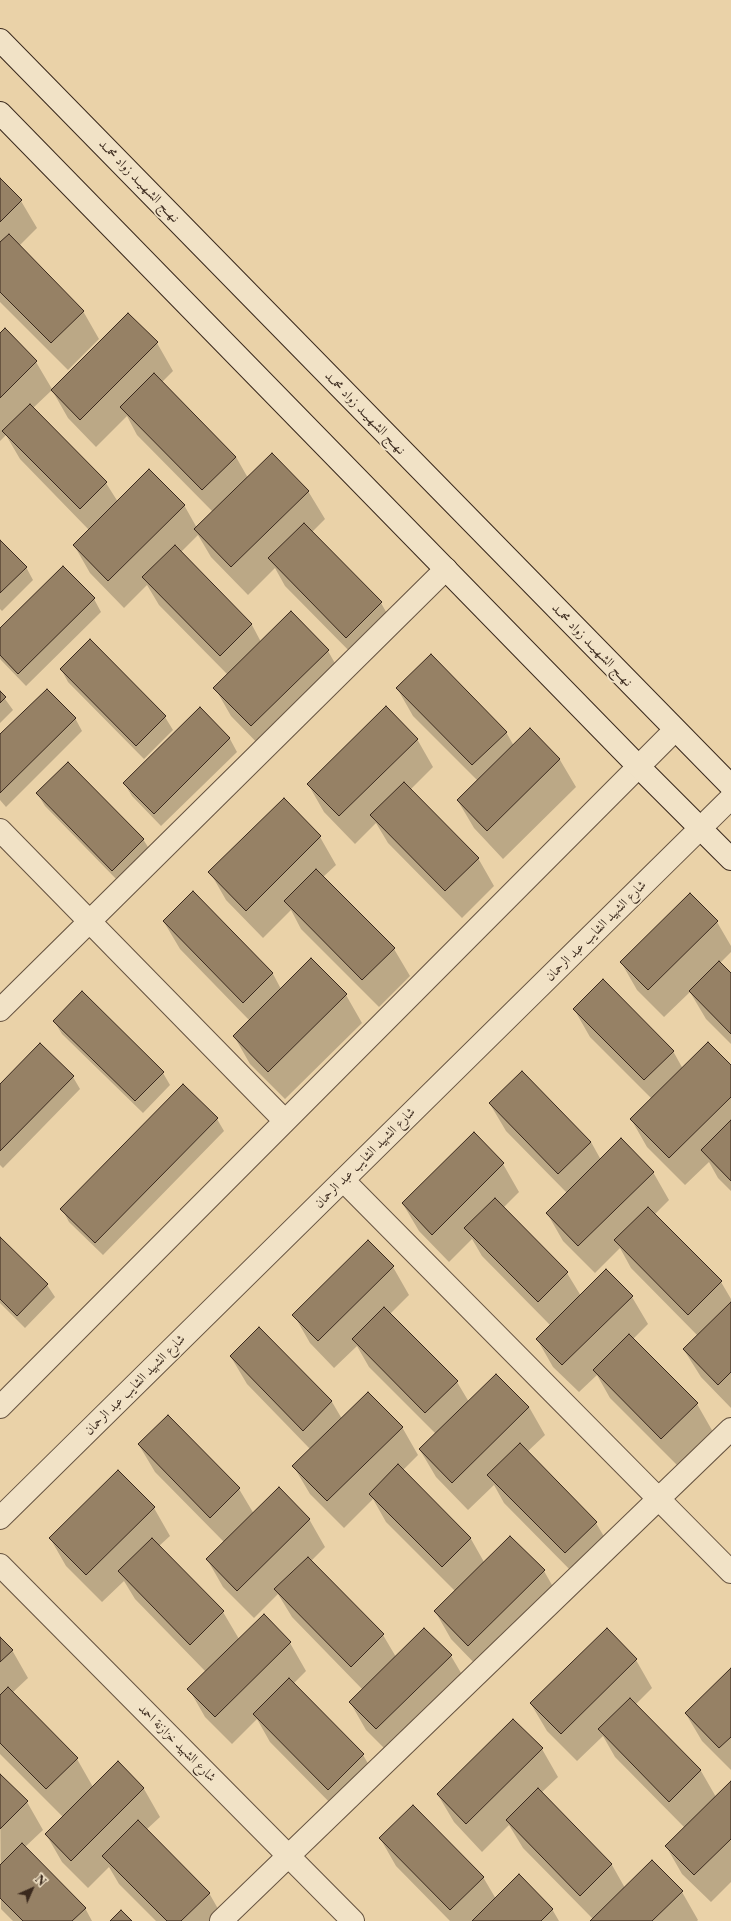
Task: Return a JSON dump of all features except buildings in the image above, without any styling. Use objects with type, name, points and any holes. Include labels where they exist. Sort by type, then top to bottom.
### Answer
[{"type":"street","name":"نـهــج الشـهـيــد زواد محمــد","points":[[0,40],[731,786]]},
{"type":"street","points":[[0,114],[638,766],[731,859]]},
{"type":"street","points":[[0,1010],[446,569]]},
{"type":"street","points":[[0,1407],[675,730]]},
{"type":"street","name":"شارع الشهيد الشايب عبد الرحمان","points":[[0,1518],[731,798]]},
{"type":"street","points":[[0,830],[285,1120]]},
{"type":"street","points":[[343,1180],[731,1572]]},
{"type":"street","points":[[221,1921],[731,1429]]},
{"type":"street","name":"شارع الشهيد خزازنة احمد","points":[[0,1565],[353,1921]]}]
